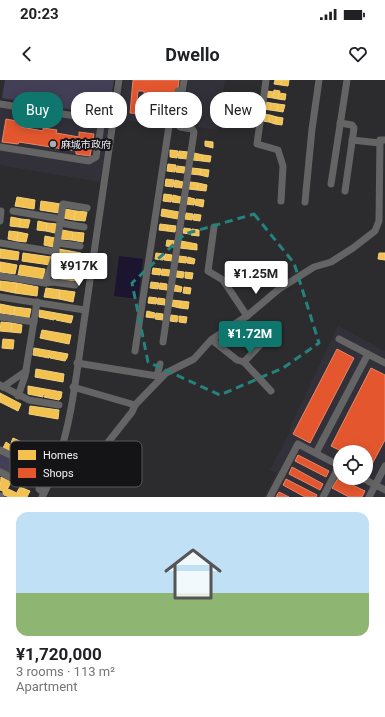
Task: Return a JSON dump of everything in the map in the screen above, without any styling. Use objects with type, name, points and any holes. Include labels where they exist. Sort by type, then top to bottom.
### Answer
[{"type":"street","points":[[118,92],[120,80]]},
{"type":"street","points":[[135,351],[172,106],[176,100],[179,80]]},
{"type":"street","points":[[163,342],[194,132],[192,129],[180,127],[177,123],[184,80]]},
{"type":"street","points":[[266,80],[257,144],[278,150],[283,166],[281,201]]},
{"type":"street","points":[[305,202],[312,129],[319,80]]},
{"type":"street","points":[[331,184],[347,80]]},
{"type":"street","points":[[0,104],[71,115]]},
{"type":"street","points":[[340,123],[353,126],[345,191]]},
{"type":"street","points":[[0,147],[89,161],[96,157],[101,128]]},
{"type":"street","points":[[63,441],[78,363],[112,128]]},
{"type":"street","points":[[108,441],[135,405],[166,373],[194,359],[212,340],[247,316],[279,288],[314,267],[331,262],[375,231],[379,221],[383,142],[352,140]]},
{"type":"street","points":[[44,283],[54,261],[63,204],[87,208]]},
{"type":"street","points":[[0,211],[0,221]]},
{"type":"street","points":[[13,211],[84,227]]},
{"type":"street","points":[[214,227],[208,271],[223,280],[247,316]]},
{"type":"street","points":[[0,243],[56,252]]},
{"type":"street","points":[[57,243],[80,246]]},
{"type":"street","points":[[54,261],[77,265]]},
{"type":"street","points":[[0,276],[44,283],[53,282],[75,285]]},
{"type":"street","points":[[0,296],[85,310]]},
{"type":"street","points":[[18,396],[26,371],[36,302]]},
{"type":"street","points":[[0,317],[34,322]]},
{"type":"street","points":[[339,339],[385,363]]},
{"type":"street","points":[[212,340],[236,360],[244,362],[271,391]]},
{"type":"street","points":[[244,362],[261,344]]},
{"type":"street","points":[[316,453],[368,354]]},
{"type":"street","points":[[78,363],[157,376],[160,364]]},
{"type":"street","points":[[26,371],[1,386],[18,396],[29,400],[59,405]]},
{"type":"street","points":[[73,387],[135,405]]},
{"type":"street","points":[[270,497],[298,444],[333,462]]},
{"type":"street","points":[[0,450],[10,455]]},
{"type":"street","points":[[369,497],[385,466]]},
{"type":"street","points":[[0,472],[10,477]]},
{"type":"street","points":[[323,497],[333,479]]},
{"type":"street","points":[[375,485],[385,490]]},
{"type":"highlighted area","points":[[254,214],[294,263],[319,343],[283,368],[220,395],[148,362],[132,283],[185,234]]},
{"type":"shaded area","points":[[5,80],[114,80],[112,92],[71,92],[71,110],[63,108],[63,92],[12,92],[12,100],[2,98]]},
{"type":"shaded area","points":[[124,80],[181,80],[179,92],[135,92],[135,122],[127,120],[127,92],[122,92]]},
{"type":"shaded area","points":[[186,80],[225,80],[223,92],[210,92],[210,128],[217,128],[217,130],[202,128],[202,92],[184,92]]},
{"type":"shaded area","name":"麻城市政府","points":[[0,106],[12,108],[12,128],[63,128],[63,116],[71,118],[71,128],[108,128],[100,182],[0,165]]},
{"type":"shaded area","points":[[119,256],[143,259],[138,299],[114,296]]},
{"type":"shaded area","points":[[338,326],[385,351],[385,497],[264,497],[277,473],[270,470],[289,434],[291,425]]},
{"type":"shaded area","points":[[0,453],[10,458],[10,474],[0,469]]},
{"type":"building: Homes","points":[[275,80],[282,80],[281,85],[274,84]]},
{"type":"building: Homes","points":[[282,80],[289,80],[288,86],[281,85]]},
{"type":"building: Homes","points":[[274,90],[280,91],[278,99],[273,98]]},
{"type":"building: Homes","points":[[267,91],[274,92],[273,98],[266,97]]},
{"type":"building: Homes","points":[[279,93],[286,94],[285,100],[278,99]]},
{"type":"building: Homes","points":[[266,102],[271,103],[270,110],[266,109]]},
{"type":"building: Homes","points":[[271,103],[278,104],[277,111],[270,110]]},
{"type":"building: Homes","points":[[278,104],[285,105],[283,112],[277,111]]},
{"type":"building: Homes","points":[[266,114],[270,115],[269,122],[266,122]]},
{"type":"building: Homes","points":[[270,115],[277,117],[275,124],[269,122]]},
{"type":"building: Homes","points":[[277,117],[283,118],[282,125],[275,124]]},
{"type":"building: Homes","points":[[205,141],[213,142],[213,148],[205,146]]},
{"type":"building: Homes","points":[[170,150],[178,151],[177,158],[170,157]]},
{"type":"building: Homes","points":[[179,151],[188,152],[187,159],[178,158]]},
{"type":"building: Homes","points":[[194,153],[203,155],[202,161],[193,160]]},
{"type":"building: Homes","points":[[203,155],[211,156],[210,162],[202,161]]},
{"type":"building: Homes","points":[[168,164],[176,165],[175,172],[167,171]]},
{"type":"building: Homes","points":[[177,166],[185,167],[184,173],[176,172]]},
{"type":"building: Homes","points":[[192,168],[201,169],[200,175],[191,174]]},
{"type":"building: Homes","points":[[201,169],[209,170],[208,177],[200,175]]},
{"type":"building: Homes","points":[[166,179],[174,180],[173,187],[165,186]]},
{"type":"building: Homes","points":[[175,180],[183,182],[182,188],[174,187]]},
{"type":"building: Homes","points":[[190,182],[198,183],[197,190],[189,189]]},
{"type":"building: Homes","points":[[198,183],[207,185],[206,191],[197,190]]},
{"type":"building: Homes","points":[[164,194],[172,195],[171,202],[163,201]]},
{"type":"building: Homes","points":[[173,195],[181,197],[180,203],[172,202]]},
{"type":"building: Homes","points":[[17,197],[35,200],[34,209],[15,206]]},
{"type":"building: Homes","points":[[187,197],[195,199],[194,205],[186,204]]},
{"type":"building: Homes","points":[[196,199],[204,200],[203,207],[195,205]]},
{"type":"building: Homes","points":[[41,201],[61,204],[59,213],[40,210]]},
{"type":"building: Homes","points":[[65,209],[76,211],[74,220],[63,218]]},
{"type":"building: Homes","points":[[162,209],[179,212],[178,219],[161,216]]},
{"type":"building: Homes","points":[[76,211],[87,212],[85,221],[74,220]]},
{"type":"building: Homes","points":[[186,213],[193,214],[192,220],[185,219]]},
{"type":"building: Homes","points":[[194,214],[201,215],[200,221],[193,220]]},
{"type":"building: Homes","points":[[11,217],[21,219],[19,227],[10,226]]},
{"type":"building: Homes","points":[[21,219],[30,220],[28,228],[19,227]]},
{"type":"building: Homes","points":[[38,221],[47,223],[46,231],[37,230]]},
{"type":"building: Homes","points":[[47,223],[57,224],[55,233],[46,231]]},
{"type":"building: Homes","points":[[160,224],[168,225],[167,231],[159,230]]},
{"type":"building: Homes","points":[[168,225],[176,226],[175,232],[167,231]]},
{"type":"building: Homes","points":[[184,228],[191,229],[190,234],[183,233]]},
{"type":"building: Homes","points":[[192,229],[199,230],[199,236],[191,235]]},
{"type":"building: Homes","points":[[62,230],[73,232],[72,240],[61,239]]},
{"type":"building: Homes","points":[[9,231],[18,232],[17,241],[8,239]]},
{"type":"building: Homes","points":[[18,232],[28,234],[26,242],[17,241]]},
{"type":"building: Homes","points":[[73,232],[84,233],[83,242],[72,240]]},
{"type":"building: Homes","points":[[45,236],[55,238],[53,247],[44,245]]},
{"type":"building: Homes","points":[[167,240],[175,241],[174,247],[166,246]]},
{"type":"building: Homes","points":[[181,241],[197,244],[197,250],[180,248]]},
{"type":"building: Homes","points":[[0,249],[19,252],[18,260],[0,258]]},
{"type":"building: Homes","points":[[59,249],[70,251],[69,260],[58,258]]},
{"type":"building: Homes","points":[[70,251],[81,253],[80,261],[69,260]]},
{"type":"building: Homes","points":[[23,253],[51,257],[50,265],[22,261]]},
{"type":"building: Homes","points":[[156,253],[164,254],[163,260],[155,259]]},
{"type":"building: Homes","points":[[379,253],[385,253],[385,260],[378,259]]},
{"type":"building: Homes","points":[[165,254],[172,255],[172,261],[164,260]]},
{"type":"building: Homes","points":[[179,256],[187,257],[186,263],[178,262]]},
{"type":"building: Homes","points":[[188,257],[195,259],[194,264],[187,263]]},
{"type":"building: Homes","points":[[0,262],[17,265],[15,274],[0,272]]},
{"type":"building: Homes","points":[[20,265],[45,269],[43,279],[18,275]]},
{"type":"building: Homes","points":[[153,268],[161,269],[160,275],[152,274]]},
{"type":"building: Homes","points":[[56,269],[67,271],[66,280],[55,278]]},
{"type":"building: Homes","points":[[162,269],[170,270],[169,276],[161,275]]},
{"type":"building: Homes","points":[[67,271],[78,272],[77,281],[66,280]]},
{"type":"building: Homes","points":[[177,271],[184,272],[183,278],[176,277]]},
{"type":"building: Homes","points":[[185,272],[193,273],[192,279],[185,278]]},
{"type":"building: Homes","points":[[0,281],[17,283],[15,293],[0,290]]},
{"type":"building: Homes","points":[[151,282],[159,283],[158,289],[150,288]]},
{"type":"building: Homes","points":[[17,283],[38,287],[37,296],[15,293]]},
{"type":"building: Homes","points":[[160,283],[167,284],[167,290],[159,289]]},
{"type":"building: Homes","points":[[175,285],[182,287],[181,292],[174,291]]},
{"type":"building: Homes","points":[[184,287],[191,288],[190,294],[183,293]]},
{"type":"building: Homes","points":[[46,288],[60,290],[59,299],[44,297]]},
{"type":"building: Homes","points":[[60,290],[75,292],[73,302],[59,299]]},
{"type":"building: Homes","points":[[149,297],[157,298],[156,304],[148,303]]},
{"type":"building: Homes","points":[[158,298],[165,299],[165,305],[157,304]]},
{"type":"building: Homes","points":[[172,300],[181,301],[180,308],[171,306]]},
{"type":"building: Homes","points":[[181,301],[189,302],[188,309],[180,308]]},
{"type":"building: Homes","points":[[0,304],[15,307],[14,315],[0,313]]},
{"type":"building: Homes","points":[[15,307],[31,309],[29,318],[14,315]]},
{"type":"building: Homes","points":[[39,310],[73,316],[71,323],[56,320],[55,317],[54,320],[39,317]]},
{"type":"building: Homes","points":[[147,311],[155,313],[154,318],[146,317]]},
{"type":"building: Homes","points":[[156,313],[163,314],[163,320],[155,319]]},
{"type":"building: Homes","points":[[171,315],[178,316],[177,322],[170,321]]},
{"type":"building: Homes","points":[[179,316],[187,317],[186,323],[179,322]]},
{"type":"building: Homes","points":[[1,322],[12,323],[11,332],[0,331]]},
{"type":"building: Homes","points":[[12,323],[22,325],[21,333],[11,332]]},
{"type":"building: Homes","points":[[42,330],[71,335],[69,344],[40,338]]},
{"type":"building: Homes","points":[[3,339],[14,340],[13,349],[2,348]]},
{"type":"building: Homes","points":[[34,348],[68,354],[65,361],[50,358],[49,355],[49,358],[33,355]]},
{"type":"building: Homes","points":[[36,369],[64,374],[63,382],[35,377]]},
{"type":"building: Homes","points":[[28,386],[62,392],[61,398],[59,400],[44,397],[45,395],[43,394],[43,397],[28,394]]},
{"type":"building: Homes","points":[[0,393],[21,404],[18,411],[0,402]]},
{"type":"building: Homes","points":[[30,406],[59,410],[58,419],[29,414]]},
{"type":"building: Homes","points":[[13,438],[20,441],[12,441]]},
{"type":"building: Homes","points":[[6,442],[10,445],[10,451],[3,448]]},
{"type":"building: Homes","points":[[1,477],[10,482],[8,488],[6,488],[19,494],[17,492],[20,487],[30,491],[27,497],[10,497],[3,495],[3,491],[0,490]]},
{"type":"building: Shops","points":[[133,80],[179,80],[177,92],[135,92],[135,113],[130,113]]},
{"type":"building: Shops","points":[[6,119],[12,120],[12,128],[26,128],[43,131],[43,128],[57,130],[56,133],[79,137],[79,132],[94,134],[90,156],[76,154],[76,151],[19,142],[18,144],[2,142]]},
{"type":"building: Shops","points":[[337,349],[354,358],[310,443],[293,434]]},
{"type":"building: Shops","points":[[371,368],[385,375],[385,440],[373,462],[373,445],[331,446]]},
{"type":"building: Shops","points":[[298,455],[329,471],[326,477],[295,461]]},
{"type":"building: Shops","points":[[292,467],[323,484],[320,490],[289,474]]},
{"type":"building: Shops","points":[[286,479],[317,495],[316,497],[305,497],[283,485]]},
{"type":"building: Shops","points":[[334,485],[353,485],[365,491],[362,497],[349,497],[332,488]]},
{"type":"building: Shops","points":[[279,492],[289,497],[276,497]]},
{"type":"place","name":"麻城市政府","points":[[53,144]]}]
